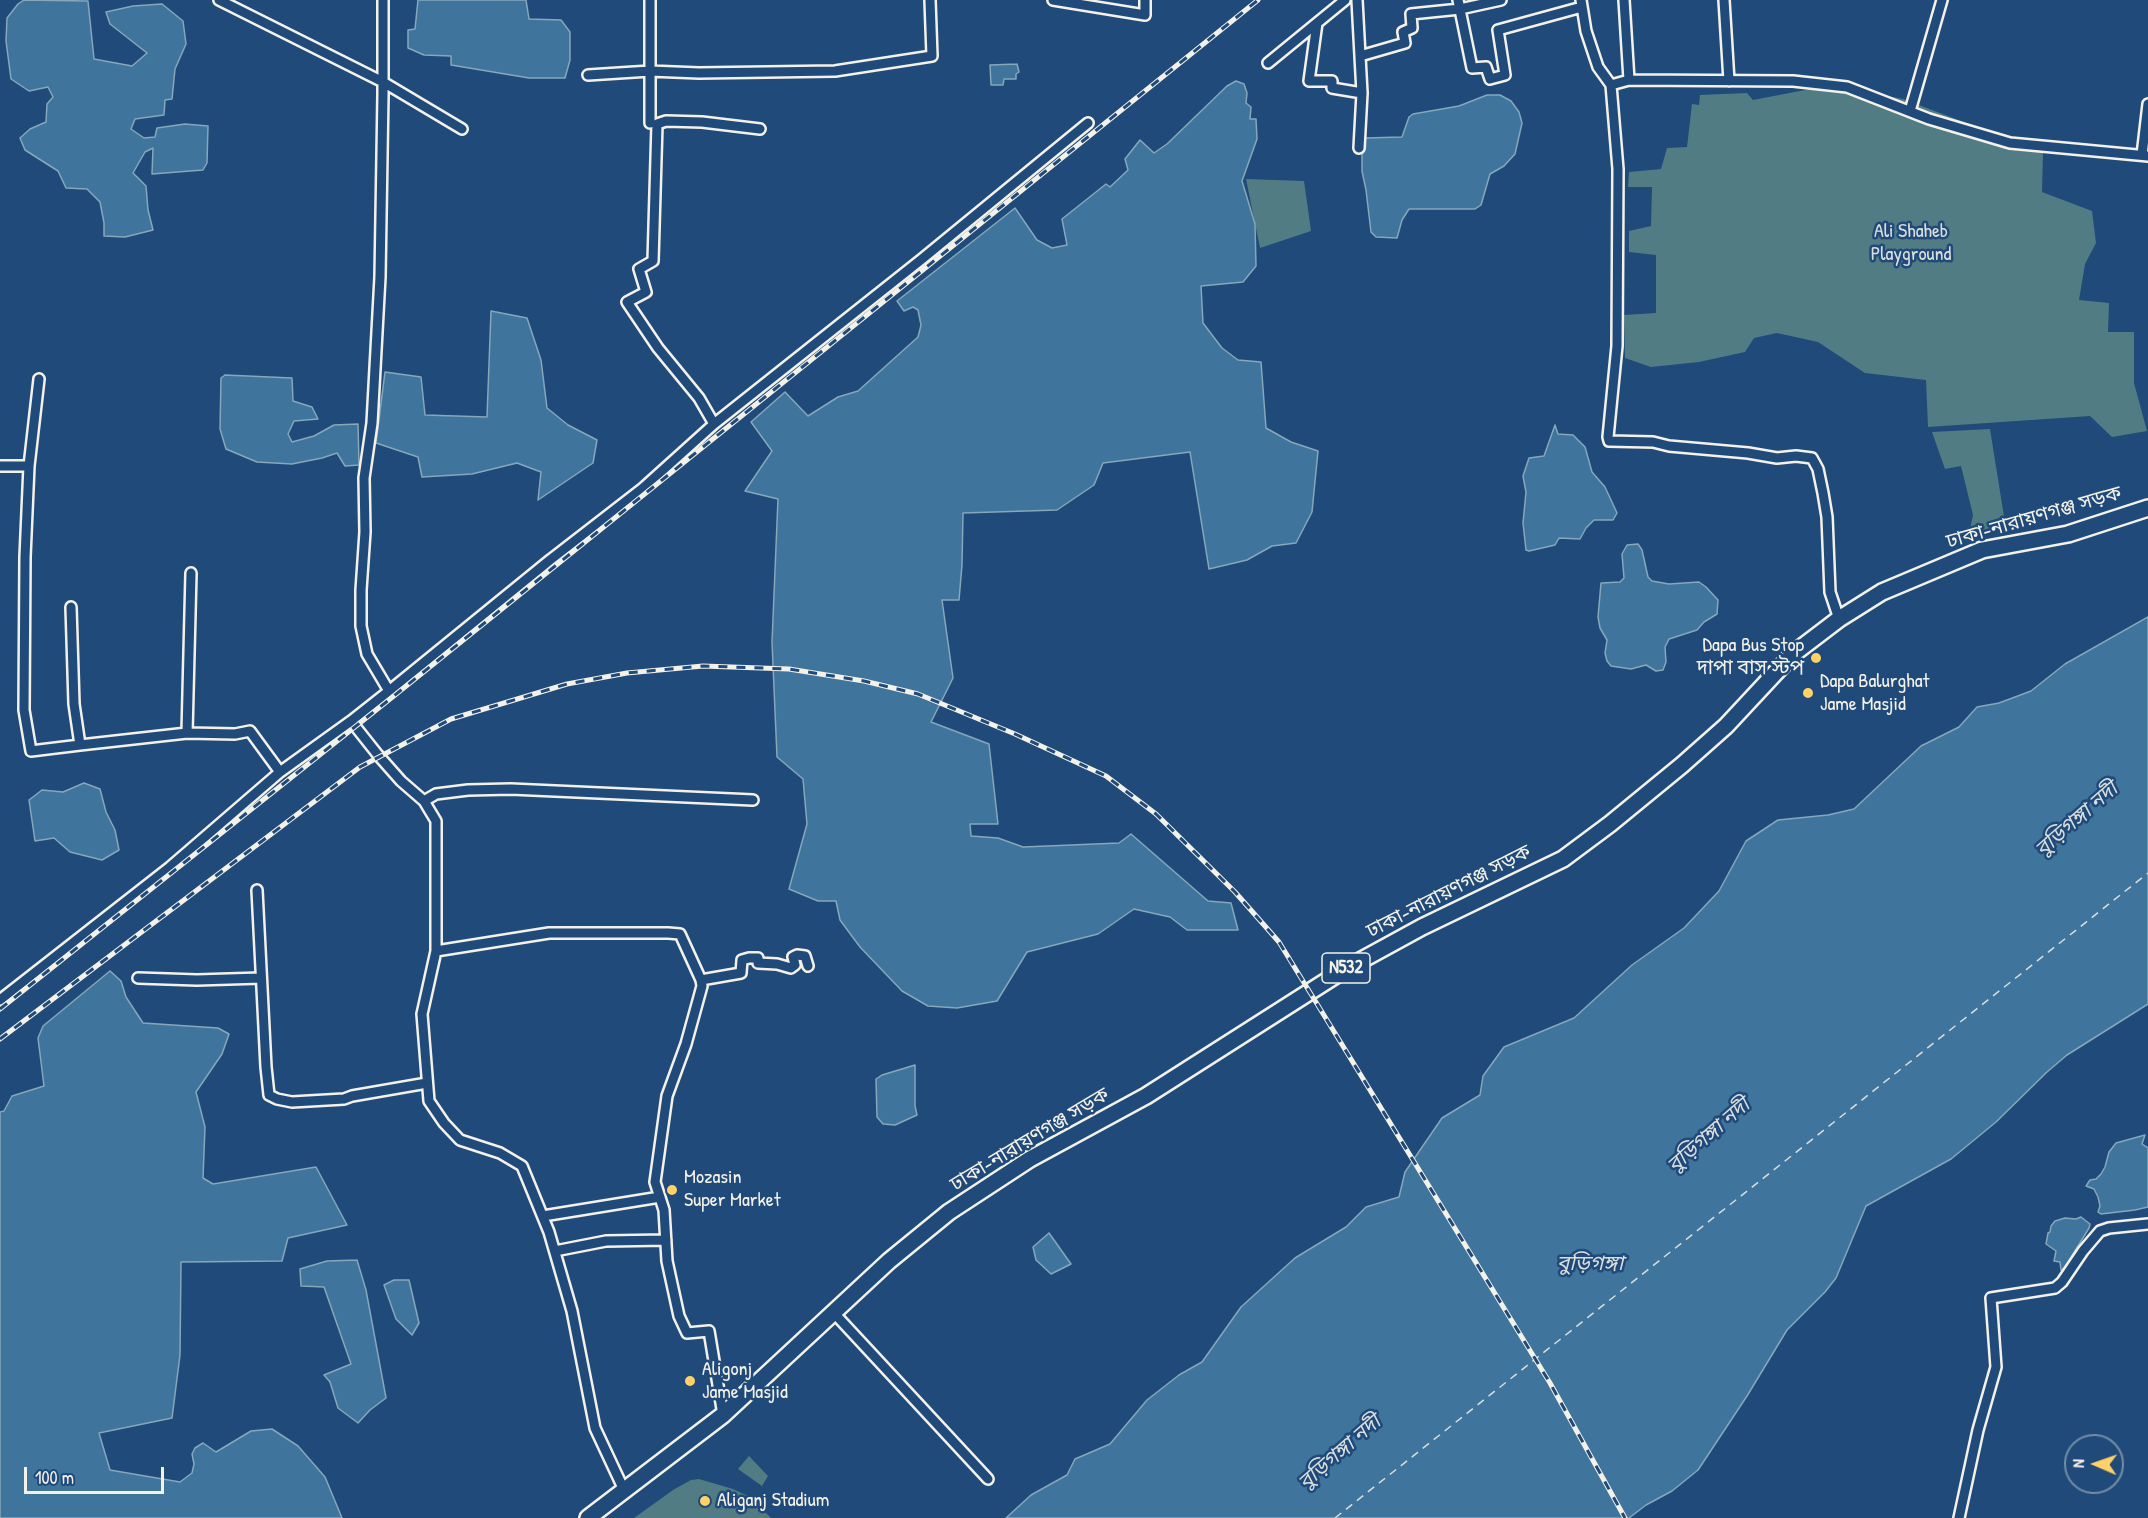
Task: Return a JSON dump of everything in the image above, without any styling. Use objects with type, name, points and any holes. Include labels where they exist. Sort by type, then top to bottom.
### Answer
[{"type":"highway","name":"ঢাকা-নারায়ণগঞ্জ সড়ক","points":[[588,1518],[723,1415],[889,1261],[949,1212],[1030,1159],[1146,1096],[1347,968],[1422,927],[1563,859],[1682,765],[1726,726],[1793,654],[1839,619],[1882,592],[1982,550],[2068,534],[2148,508]]},
{"type":"street","points":[[219,0],[383,82],[462,129]]},
{"type":"street","points":[[383,0],[380,277],[372,423],[364,478],[365,532],[361,617],[367,654],[389,691]]},
{"type":"street","points":[[650,0],[650,123]]},
{"type":"street","points":[[588,75],[650,71],[699,73],[835,71],[932,56],[930,0]]},
{"type":"street","points":[[1053,0],[1145,15],[1146,0]]},
{"type":"street","points":[[1268,63],[1345,0]]},
{"type":"street","points":[[1357,0],[1362,93],[1359,148]]},
{"type":"street","points":[[1360,56],[1405,43],[1403,32],[1412,28],[1411,14],[1459,4],[1500,0]]},
{"type":"street","points":[[1624,0],[1629,80]]},
{"type":"street","points":[[1724,0],[1729,81]]},
{"type":"street","points":[[1911,111],[1942,0]]},
{"type":"street","points":[[1459,4],[1472,68],[1486,67],[1490,79],[1505,75],[1498,30],[1582,4],[1586,31],[1598,67],[1611,85],[1618,169],[1617,346],[1609,441],[1653,442],[1669,446],[1777,458],[1796,456],[1812,458],[1818,469],[1823,493],[1827,517],[1830,592],[1839,619]]},
{"type":"street","points":[[1317,23],[1309,81],[1332,81],[1332,88],[1362,93]]},
{"type":"street","points":[[1611,85],[1629,80],[1793,81],[1846,87],[1929,119],[2010,143],[2145,155],[2148,104]]},
{"type":"street","points":[[714,424],[699,398],[658,348],[627,302],[646,292],[639,270],[653,261],[657,124],[666,121],[702,122],[760,129]]},
{"type":"street","points":[[0,999],[170,867],[280,772],[351,721],[643,488],[714,424],[922,259],[1088,123]]},
{"type":"street","points":[[39,379],[29,466],[25,557],[24,710],[31,751],[187,733],[235,734],[250,731],[280,772]]},
{"type":"street","points":[[0,466],[29,466]]},
{"type":"street","points":[[187,733],[191,573]]},
{"type":"street","points":[[71,608],[74,704],[80,745]]},
{"type":"street","points":[[351,721],[378,755],[424,801],[436,821],[436,951],[422,1014],[429,1101],[444,1124],[460,1140],[500,1153],[522,1166],[543,1216],[572,1311],[595,1428],[624,1490]]},
{"type":"street","points":[[424,801],[436,794],[468,790],[511,789],[753,800]]},
{"type":"street","points":[[257,890],[266,1067],[270,1095],[292,1102],[344,1100],[352,1096],[427,1083]]},
{"type":"street","points":[[436,951],[549,933],[680,934],[702,986],[686,1044],[667,1096],[655,1182],[664,1210],[667,1261],[679,1316],[687,1333],[709,1331],[723,1415]]},
{"type":"street","points":[[701,980],[741,973],[742,960],[749,958],[758,958],[758,963],[777,964],[791,968],[795,965],[794,957],[805,956],[808,966]]},
{"type":"street","points":[[138,978],[197,980],[261,978]]},
{"type":"street","points":[[543,1216],[660,1197]]},
{"type":"street","points":[[1959,1518],[1978,1430],[1996,1367],[1991,1298],[2055,1288],[2100,1231],[2148,1224]]},
{"type":"street","points":[[555,1251],[606,1241],[666,1240]]},
{"type":"street","points":[[834,1313],[988,1479]]},
{"type":"green space","name":"Ali Shaheb Playground","points":[[1831,85],[1903,99],[2043,152],[2042,192],[2092,211],[2096,243],[2085,264],[2079,300],[2109,303],[2108,332],[2134,332],[2134,383],[2147,431],[2112,437],[2090,416],[1928,427],[1926,380],[1865,373],[1818,342],[1777,333],[1754,338],[1745,352],[1699,362],[1651,367],[1625,358],[1624,315],[1656,313],[1656,255],[1629,252],[1629,231],[1651,226],[1652,187],[1628,187],[1629,172],[1661,169],[1667,148],[1687,147],[1692,104],[1699,105],[1700,95],[1747,93],[1753,100]]},
{"type":"green space","points":[[1246,179],[1304,181],[1311,231],[1260,248]]},
{"type":"green space","points":[[1990,429],[2006,529],[1962,538],[1961,530],[1970,529],[1973,515],[1961,466],[1945,469],[1932,432]]},
{"type":"green space","points":[[749,1456],[768,1476],[762,1486],[738,1469]]},
{"type":"green space","name":"Aliganj Stadium","points":[[699,1479],[733,1489],[750,1497],[771,1518],[634,1518],[673,1490],[691,1480]]},
{"type":"water","points":[[24,0],[88,1],[94,59],[132,66],[147,53],[110,24],[106,12],[133,6],[162,4],[183,21],[186,44],[175,69],[172,99],[165,100],[164,115],[135,119],[131,129],[144,138],[155,137],[157,128],[185,124],[208,126],[207,163],[203,170],[152,174],[153,148],[145,152],[133,173],[146,186],[153,230],[125,237],[104,236],[100,202],[87,189],[66,188],[58,171],[25,150],[20,138],[30,129],[46,122],[47,104],[53,97],[48,87],[29,91],[11,79],[6,41],[7,18]]},
{"type":"water","points":[[418,0],[526,0],[529,19],[561,20],[570,32],[570,60],[565,78],[529,78],[451,65],[451,56],[424,55],[408,48],[408,30],[415,29]]},
{"type":"water","points":[[1017,64],[1019,72],[1016,74],[1016,79],[1004,79],[1003,85],[991,85],[990,65]]},
{"type":"water","points":[[1236,81],[1244,84],[1247,93],[1246,103],[1251,107],[1250,119],[1256,119],[1257,139],[1242,181],[1255,224],[1256,266],[1243,282],[1201,286],[1203,323],[1222,348],[1238,360],[1261,362],[1266,428],[1291,442],[1318,451],[1312,512],[1296,543],[1272,546],[1247,560],[1209,569],[1190,452],[1103,463],[1094,485],[1057,510],[963,513],[959,600],[942,600],[953,678],[931,722],[989,744],[998,824],[970,824],[971,836],[998,838],[1023,847],[1119,843],[1131,834],[1208,901],[1231,903],[1238,930],[1187,930],[1170,917],[1134,909],[1098,934],[1027,952],[997,1001],[957,1008],[928,1006],[902,991],[860,947],[840,920],[836,901],[818,901],[789,889],[807,824],[803,779],[777,757],[772,642],[778,499],[745,491],[772,451],[751,422],[785,392],[808,416],[838,397],[858,391],[918,337],[921,325],[918,310],[913,307],[904,311],[897,301],[1015,208],[1037,240],[1052,248],[1067,245],[1062,219],[1106,184],[1110,187],[1128,170],[1125,159],[1140,140],[1154,153],[1167,144],[1227,86]]},
{"type":"water","points":[[1487,95],[1500,95],[1511,101],[1519,112],[1522,123],[1515,154],[1504,166],[1490,174],[1481,205],[1475,209],[1409,209],[1402,220],[1397,238],[1376,237],[1371,232],[1362,171],[1362,148],[1365,138],[1402,137],[1409,117],[1413,114],[1459,106]]},
{"type":"water","points":[[491,311],[527,318],[541,360],[547,408],[568,425],[597,440],[593,463],[538,500],[541,472],[517,463],[472,474],[422,477],[418,457],[376,443],[385,372],[421,377],[425,415],[487,417]]},
{"type":"water","points":[[225,375],[292,378],[293,401],[312,407],[318,419],[294,421],[288,434],[292,442],[314,436],[334,425],[358,424],[359,465],[345,466],[337,453],[292,464],[257,462],[226,449],[220,429],[221,378]]},
{"type":"water","points":[[1555,425],[1558,434],[1573,435],[1585,447],[1592,472],[1605,487],[1617,513],[1613,520],[1594,520],[1580,539],[1559,538],[1555,545],[1529,551],[1526,550],[1523,523],[1526,492],[1523,476],[1529,458],[1544,456]]},
{"type":"water","points":[[1638,544],[1642,550],[1648,577],[1652,581],[1669,584],[1699,582],[1718,600],[1717,614],[1704,622],[1697,630],[1669,639],[1665,647],[1666,662],[1663,670],[1656,671],[1646,665],[1631,669],[1611,666],[1605,653],[1607,640],[1600,628],[1598,617],[1601,583],[1620,582],[1624,578],[1622,554],[1627,545]]},
{"type":"water","name":"বুড়িগঙ্গা","points":[[2148,617],[2148,1004],[2067,1055],[1996,1122],[1951,1159],[1866,1206],[1836,1278],[1787,1330],[1698,1470],[1672,1491],[1646,1505],[1629,1518],[1006,1518],[1031,1495],[1067,1475],[1075,1459],[1110,1444],[1147,1400],[1179,1375],[1202,1362],[1241,1307],[1295,1258],[1346,1227],[1366,1207],[1399,1197],[1405,1172],[1442,1118],[1480,1095],[1483,1076],[1504,1047],[1574,1018],[1632,965],[1684,928],[1719,891],[1746,841],[1778,820],[1828,815],[1854,809],[1921,746],[1959,727],[1977,707],[1999,703],[2031,691],[2065,664]]},
{"type":"water","points":[[84,783],[100,789],[106,812],[115,830],[119,850],[102,860],[70,852],[54,838],[35,841],[29,800],[42,790],[63,792]]},
{"type":"water","points":[[110,971],[121,981],[126,997],[143,1023],[218,1028],[229,1034],[222,1054],[196,1092],[205,1127],[203,1178],[213,1184],[316,1167],[347,1225],[288,1238],[282,1261],[181,1262],[180,1355],[172,1418],[99,1433],[110,1470],[180,1482],[192,1473],[194,1464],[192,1454],[195,1448],[203,1443],[216,1452],[251,1431],[272,1429],[298,1446],[325,1477],[342,1518],[0,1518],[0,1112],[4,1111],[12,1096],[44,1086],[38,1038],[43,1026]]},
{"type":"water","points":[[915,1065],[917,1115],[895,1125],[883,1124],[877,1117],[876,1079]]},
{"type":"water","points":[[2145,1135],[2142,1144],[2148,1148],[2148,1207],[2101,1214],[2098,1212],[2100,1206],[2094,1189],[2086,1186],[2090,1180],[2096,1179],[2101,1174],[2109,1152],[2116,1143]]},
{"type":"water","points":[[2081,1217],[2090,1224],[2089,1228],[2064,1269],[2061,1270],[2060,1262],[2054,1261],[2056,1251],[2046,1244],[2048,1233],[2055,1221]]},
{"type":"water","points":[[1049,1233],[1071,1264],[1051,1274],[1036,1260],[1033,1247]]},
{"type":"water","points":[[357,1260],[366,1290],[386,1398],[358,1423],[338,1408],[330,1382],[324,1375],[351,1364],[324,1287],[301,1286],[300,1269],[327,1261]]},
{"type":"water","points":[[394,1280],[409,1280],[419,1323],[412,1335],[396,1319],[384,1285]]},
{"type":"ferry route","points":[[1335,1518],[2148,873]]},
{"type":"railway","points":[[0,1009],[390,699],[1258,0]]},
{"type":"railway","points":[[0,1039],[360,767],[451,719],[567,684],[627,673],[703,666],[789,669],[864,681],[918,694],[1015,734],[1106,776],[1156,814],[1235,892],[1279,942],[1550,1383],[1625,1518]]},
{"type":"place","name":"Dapa Bus Stop দাপা বাস স্টপ","points":[[1816,658]]},
{"type":"place","name":"Dapa Balurghat Jame Masjid","points":[[1808,693]]},
{"type":"place","name":"Mozasin Super Market","points":[[672,1190]]},
{"type":"place","name":"Aligonj Jame Masjid","points":[[690,1381]]},
{"type":"place","name":"Aliganj Stadium","points":[[705,1501]]},
{"type":"water label","name":"বুড়িগঙ্গা নদী","points":[[2077,820]]},
{"type":"water label","name":"বুড়িগঙ্গা নদী","points":[[1709,1136]]},
{"type":"water label","name":"বুড়িগঙ্গা নদী","points":[[1340,1453]]}]
